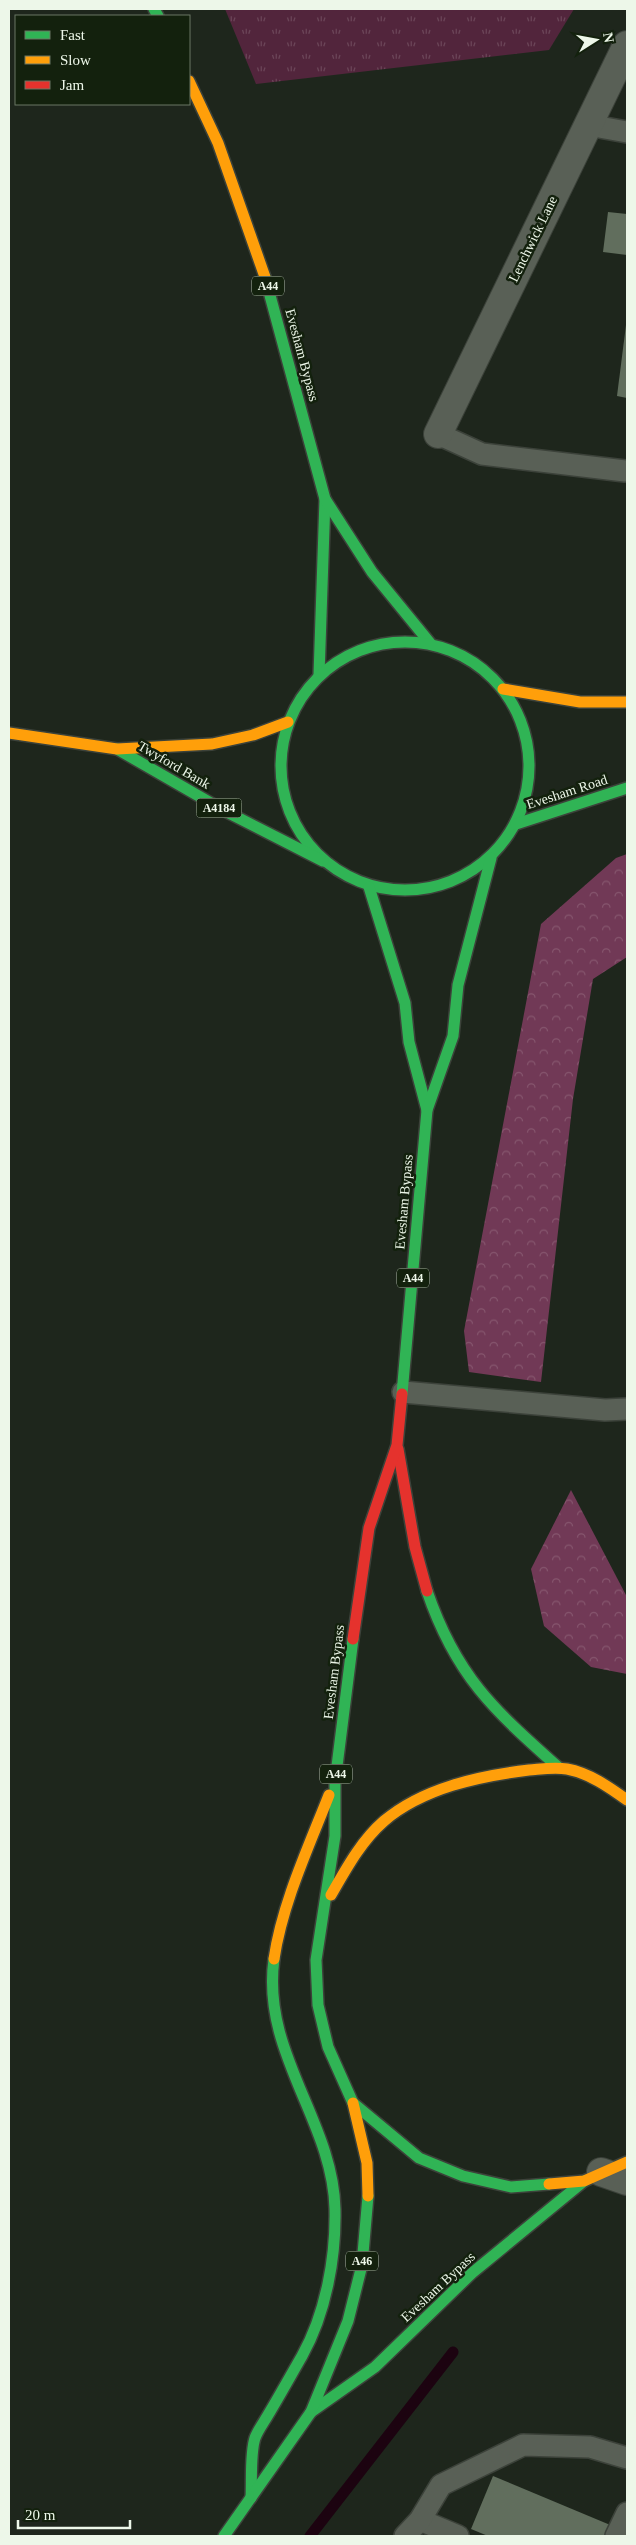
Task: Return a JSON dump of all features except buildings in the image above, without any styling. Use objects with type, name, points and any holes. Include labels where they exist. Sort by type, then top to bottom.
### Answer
[{"type":"main road","name":"Evesham Bypass","points":[[190,83],[218,143],[270,291],[325,499],[319,675]]},
{"type":"main road","name":"Evesham Bypass","points":[[325,499],[372,572],[430,644]]},
{"type":"main road","points":[[323,862],[286,806],[280,767],[288,722],[319,675],[351,653],[385,642],[430,644],[468,658],[503,689],[523,724],[530,764],[516,824],[491,858]]},
{"type":"main road","points":[[503,689],[580,702],[627,702]]},
{"type":"main road","name":"Twyford Bank","points":[[9,733],[118,749],[212,744],[253,735],[288,722]]},
{"type":"main road","name":"Twyford Bank","points":[[118,749],[223,810],[369,887],[398,892],[429,890],[460,879],[491,858]]},
{"type":"main road","name":"Evesham Road","points":[[516,824],[627,788]]},
{"type":"main road","name":"Evesham Bypass","points":[[224,2536],[311,2412],[348,2321],[362,2265],[368,2212],[367,2163],[353,2103],[328,2048],[318,2005],[316,1960],[335,1836],[335,1782],[369,1528],[397,1445],[427,1110],[453,1036],[458,985],[491,858]]},
{"type":"main road","name":"Evesham Bypass","points":[[369,887],[405,1003],[409,1042],[427,1110]]},
{"type":"main road","name":"Evesham Bypass","points":[[397,1445],[408,1519],[430,1598],[452,1651],[484,1698],[558,1768]]},
{"type":"main road","points":[[324,1907],[358,1850],[393,1814],[445,1787],[504,1772],[558,1768],[576,1771],[606,1784],[627,1788]]},
{"type":"main road","points":[[251,2498],[256,2438],[304,2353],[324,2302],[332,2252],[336,2209],[329,2161],[287,2061],[276,2020],[272,1975],[280,1931],[304,1859],[335,1782]]},
{"type":"main road","points":[[606,1784],[627,1800]]},
{"type":"main road","points":[[353,2103],[419,2158],[463,2176],[510,2187],[593,2177],[627,2162]]},
{"type":"main road","name":"Evesham Bypass","points":[[311,2412],[375,2367],[472,2273],[593,2177]]},
{"type":"street","name":"Lenchwick Lane","points":[[438,434],[627,45]]},
{"type":"street","points":[[593,2177],[627,2181]]},
{"type":"lane","points":[[588,125],[627,132]]},
{"type":"lane","points":[[438,434],[482,454],[626,471]]},
{"type":"lane","points":[[403,1392],[605,1410],[627,1409]]},
{"type":"lane","points":[[405,2536],[420,2520],[441,2485],[523,2445],[590,2448],[627,2458]]},
{"type":"lane","points":[[616,2536],[627,2512]]},
{"type":"lane","points":[[420,2520],[458,2536]]},
{"type":"green space","points":[[225,9],[574,9],[549,50],[256,84]]},
{"type":"green space","points":[[627,854],[627,957],[593,979],[573,1099],[541,1382],[469,1372],[464,1331],[541,924],[616,858]]},
{"type":"green space","points":[[571,1490],[627,1597],[627,1674],[591,1667],[544,1626],[531,1569]]},
{"type":"waterway","points":[[310,2536],[453,2352]]},
{"type":"traffic: fast","points":[[154,9],[157,15]]},
{"type":"traffic: fast","points":[[265,277],[325,499],[319,675]]},
{"type":"traffic: fast","points":[[325,499],[372,572],[430,643]]},
{"type":"traffic: fast","points":[[405,642],[441,647],[474,663],[493,678],[508,697],[524,730],[529,766],[524,802],[508,835],[493,854],[474,869],[441,885],[405,890],[369,885],[336,869],[317,854],[302,835],[286,802],[281,766],[286,730],[302,697],[317,678],[336,663],[369,647],[405,642]]},
{"type":"traffic: fast","points":[[117,749],[223,810],[323,861]]},
{"type":"traffic: fast","points":[[516,824],[627,788]]},
{"type":"traffic: fast","points":[[402,1394],[427,1110],[453,1036],[458,985],[491,858]]},
{"type":"traffic: fast","points":[[369,887],[405,1003],[409,1042],[427,1110]]},
{"type":"traffic: fast","points":[[427,1591],[438,1621],[464,1669],[479,1689],[514,1727],[558,1767]]},
{"type":"traffic: fast","points":[[353,1639],[335,1782],[335,1836],[316,1960],[318,2005],[328,2047],[353,2103],[419,2158],[463,2176],[511,2187],[549,2184]]},
{"type":"traffic: fast","points":[[251,2498],[253,2444],[259,2429],[302,2356],[317,2322],[328,2284],[335,2227],[331,2177],[323,2146],[287,2056],[278,2025],[273,1993],[274,1959]]},
{"type":"traffic: fast","points":[[311,2412],[375,2367],[472,2273],[584,2181]]},
{"type":"traffic: fast","points":[[224,2536],[311,2412],[348,2321],[362,2265],[368,2196]]},
{"type":"traffic: slow","points":[[190,83],[218,143],[265,277]]},
{"type":"traffic: slow","points":[[503,689],[580,702],[627,702]]},
{"type":"traffic: slow","points":[[9,733],[117,749],[212,744],[253,735],[288,722]]},
{"type":"traffic: slow","points":[[331,1895],[361,1846],[384,1821],[416,1800],[452,1785],[510,1773],[562,1768],[591,1777],[627,1800]]},
{"type":"traffic: slow","points":[[274,1959],[283,1917],[290,1896],[329,1795]]},
{"type":"traffic: slow","points":[[353,2103],[367,2163],[368,2196]]},
{"type":"traffic: slow","points":[[549,2184],[584,2181],[627,2162]]},
{"type":"traffic: jam","points":[[353,1639],[369,1528],[397,1445],[402,1394]]},
{"type":"traffic: jam","points":[[398,1449],[415,1547],[427,1591]]}]
